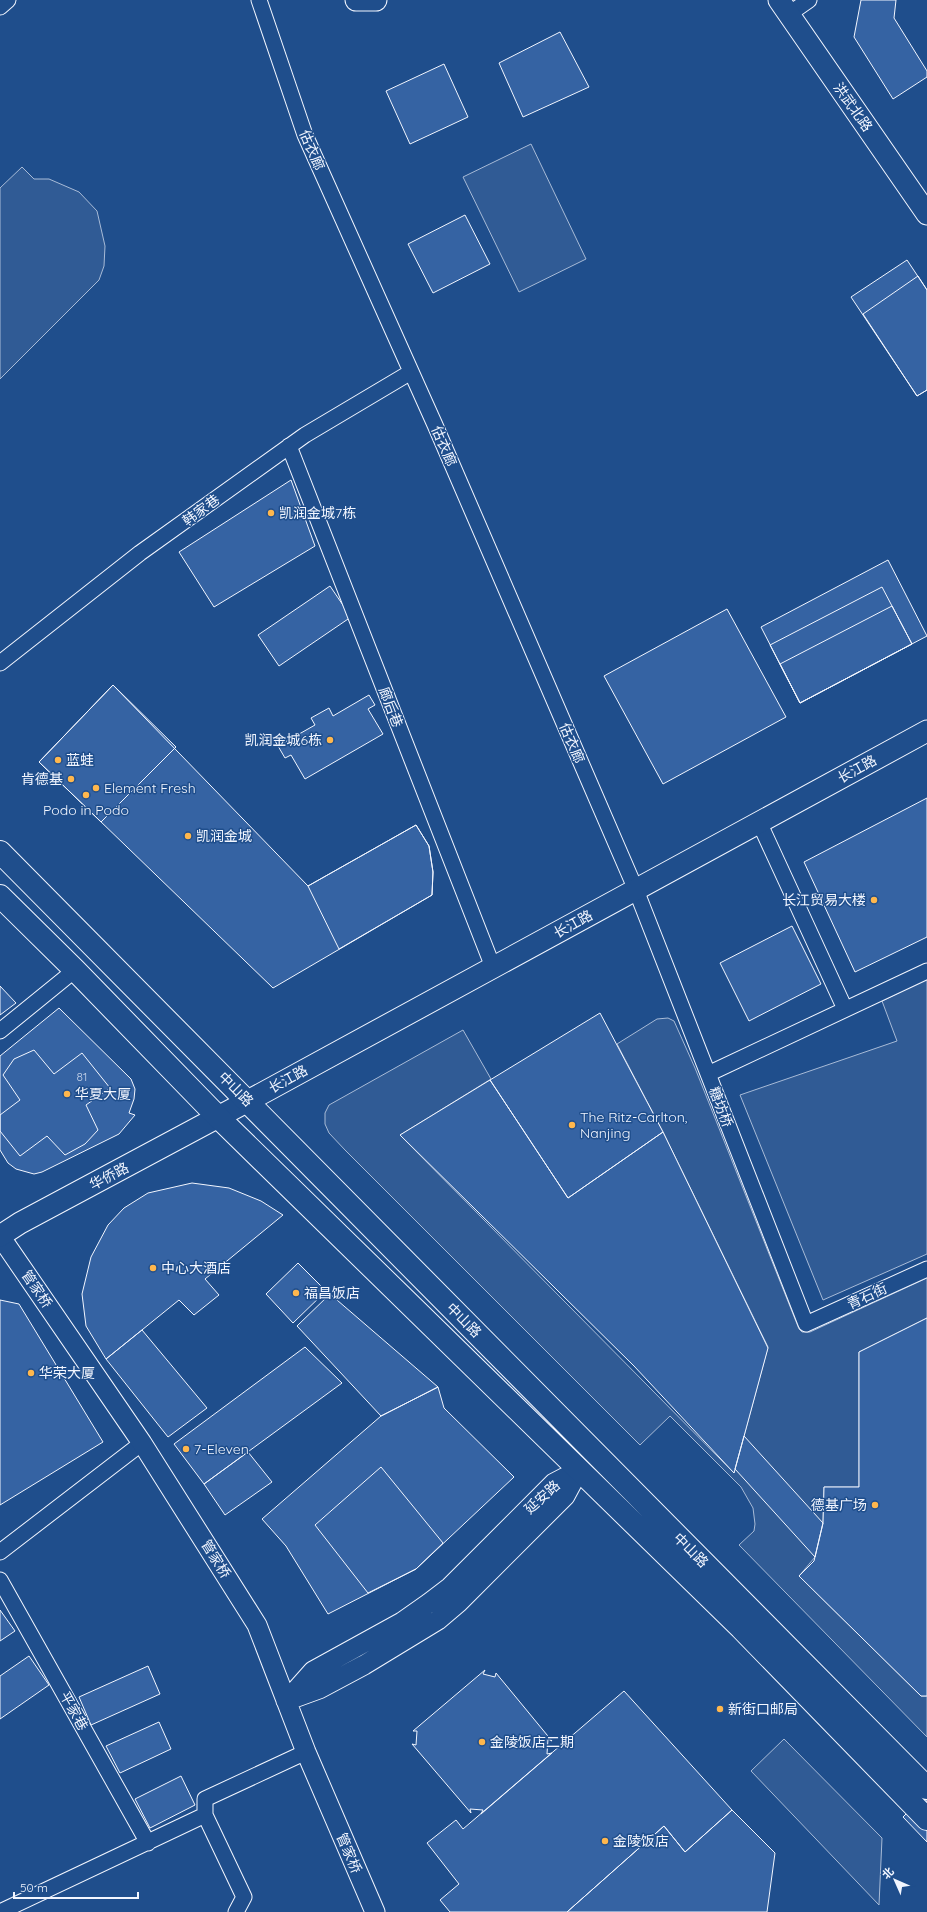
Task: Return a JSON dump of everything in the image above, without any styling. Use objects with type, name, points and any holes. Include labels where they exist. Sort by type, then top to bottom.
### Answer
[{"type":"main road","points":[[356,0],[376,0]]},
{"type":"main road","name":"洪武北路","points":[[784,7],[927,214]]},
{"type":"main road","name":"长江路","points":[[218,1117],[927,731]]},
{"type":"main road","name":"中山路","points":[[0,852],[927,1788]]},
{"type":"main road","name":"中山路","points":[[0,896],[75,970],[218,1117],[741,1628],[927,1819]]},
{"type":"main road","name":"华侨路","points":[[0,1236],[20,1223],[218,1117]]},
{"type":"street","points":[[0,7],[8,0]]},
{"type":"street","name":"估衣廊","points":[[259,0],[305,135],[411,372],[636,890]]},
{"type":"street","points":[[784,7],[809,0]]},
{"type":"street","name":"韩家巷","points":[[0,663],[140,553],[304,435],[411,372]]},
{"type":"street","name":"廊后巷","points":[[289,446],[493,967]]},
{"type":"street","points":[[759,822],[845,1009]]},
{"type":"street","name":"糖坊桥","points":[[636,890],[806,1324]]},
{"type":"street","points":[[0,1031],[75,970]]},
{"type":"street","points":[[708,1074],[927,971]]},
{"type":"street","name":"管家桥","points":[[0,1236],[142,1443],[257,1625],[306,1752],[375,1912]]},
{"type":"street","name":"青石街","points":[[806,1324],[927,1269]]},
{"type":"street","points":[[0,1552],[142,1443]]},
{"type":"street","name":"延安路","points":[[286,1701],[314,1671],[402,1622],[429,1603],[455,1582],[554,1483],[579,1470]]},
{"type":"street","name":"平家巷","points":[[0,1580],[148,1843]]},
{"type":"street","points":[[236,1912],[244,1897],[205,1815],[205,1799],[306,1752]]},
{"type":"street","points":[[0,1912],[205,1815]]},
{"type":"shaded area","points":[[531,144],[586,259],[519,292],[463,177]]},
{"type":"shaded area","points":[[22,167],[34,179],[49,179],[79,192],[97,211],[105,246],[104,266],[99,280],[0,379],[0,188]]},
{"type":"shaded area","points":[[927,979],[927,1254],[823,1300],[740,1095],[897,1041],[882,1001]]},
{"type":"shaded area","points":[[668,1018],[674,1021],[695,1068],[799,1329],[802,1332],[810,1332],[927,1278],[927,1318],[859,1352],[859,1487],[824,1487],[823,1523],[815,1557],[799,1576],[921,1696],[927,1696],[927,1737],[739,1545],[754,1531],[755,1524],[753,1508],[741,1487],[670,1416],[640,1445],[345,1150],[329,1133],[325,1124],[325,1113],[329,1105],[463,1030],[491,1079],[400,1135],[734,1473],[768,1347],[663,1132],[617,1044],[657,1019]]},
{"type":"shaded area","points":[[784,1739],[882,1838],[879,1905],[751,1771]]},
{"type":"building","points":[[861,0],[896,0],[894,18],[927,71],[927,77],[893,99],[854,37]]},
{"type":"building","points":[[560,32],[589,87],[523,117],[499,63]]},
{"type":"building","points":[[444,64],[468,117],[410,144],[386,91]]},
{"type":"building","points":[[465,215],[490,264],[433,293],[408,244]]},
{"type":"building","points":[[907,260],[927,290],[927,390],[917,396],[851,297]]},
{"type":"building","points":[[918,276],[927,290],[927,390],[917,396],[863,314]]},
{"type":"building","name":"凯润金城7栋","points":[[291,480],[315,546],[214,607],[179,552]]},
{"type":"building","points":[[888,560],[927,636],[800,703],[761,627]]},
{"type":"building","points":[[330,586],[351,617],[279,666],[258,635]]},
{"type":"building","points":[[882,587],[912,644],[800,703],[770,645]]},
{"type":"building","points":[[892,606],[912,644],[800,703],[780,664]]},
{"type":"building","points":[[727,609],[786,717],[663,784],[604,676]]},
{"type":"building","name":"凯润金城","points":[[113,685],[308,886],[416,825],[429,846],[433,872],[432,895],[273,988],[39,762]]},
{"type":"building","points":[[113,685],[176,747],[101,822],[39,762]]},
{"type":"building","name":"凯润金城6栋","points":[[369,695],[375,705],[368,709],[383,734],[305,779],[291,755],[285,758],[278,746],[315,725],[311,718],[329,708],[333,716]]},
{"type":"building","name":"长江贸易大楼","points":[[927,798],[927,937],[855,972],[804,862]]},
{"type":"building","points":[[416,825],[429,846],[433,872],[432,895],[339,949],[308,886]]},
{"type":"building","points":[[792,926],[821,984],[749,1021],[720,963]]},
{"type":"building","points":[[0,986],[16,1003],[0,1015]]},
{"type":"building","name":"华夏大厦","points":[[59,1008],[131,1079],[135,1089],[134,1099],[129,1113],[135,1115],[119,1134],[42,1172],[34,1174],[16,1169],[8,1163],[0,1150],[0,1056]]},
{"type":"building","points":[[600,1013],[663,1132],[568,1198],[490,1080]]},
{"type":"building","points":[[34,1050],[54,1074],[82,1053],[110,1088],[86,1105],[98,1130],[85,1144],[65,1155],[47,1136],[20,1156],[0,1131],[0,1115],[20,1100],[3,1075],[14,1059]]},
{"type":"building","points":[[490,1080],[568,1198],[663,1132],[768,1348],[734,1473],[634,1366],[400,1135]]},
{"type":"building","name":"中心大酒店","points":[[192,1183],[229,1188],[261,1201],[283,1215],[205,1279],[219,1295],[194,1315],[179,1300],[106,1359],[86,1326],[82,1294],[91,1257],[108,1225],[124,1208],[148,1193]]},
{"type":"building","name":"福昌饭店","points":[[298,1263],[326,1291],[293,1323],[266,1294]]},
{"type":"building","points":[[330,1294],[438,1387],[381,1416],[297,1326]]},
{"type":"building","name":"华荣大厦","points":[[0,1300],[19,1304],[103,1442],[0,1505]]},
{"type":"building","name":"德基广场","points":[[927,1318],[927,1696],[921,1696],[799,1576],[814,1561],[823,1523],[824,1487],[859,1487],[859,1352]]},
{"type":"building","points":[[142,1330],[207,1408],[168,1437],[106,1359]]},
{"type":"building","points":[[305,1347],[342,1383],[204,1484],[174,1444]]},
{"type":"building","points":[[438,1387],[444,1408],[514,1477],[416,1569],[328,1614],[286,1546],[262,1519],[381,1416]]},
{"type":"building","points":[[744,1436],[823,1523],[815,1557],[735,1469]]},
{"type":"building","points":[[248,1452],[272,1482],[225,1515],[204,1484]]},
{"type":"building","points":[[381,1467],[443,1543],[416,1569],[368,1593],[315,1525]]},
{"type":"building","points":[[0,1610],[15,1631],[0,1641]]},
{"type":"building","points":[[29,1656],[49,1685],[0,1719],[0,1676]]},
{"type":"building","points":[[148,1666],[160,1694],[91,1725],[79,1697]]},
{"type":"building","name":"金陵饭店二期","points":[[485,1670],[483,1674],[495,1677],[496,1673],[552,1741],[548,1739],[547,1754],[552,1753],[481,1814],[483,1810],[470,1809],[471,1813],[412,1744],[416,1745],[417,1731],[413,1731]]},
{"type":"building","points":[[624,1691],[732,1810],[685,1852],[664,1826],[567,1912],[450,1912],[440,1900],[459,1884],[427,1843],[456,1820],[463,1829]]},
{"type":"building","points":[[159,1722],[171,1749],[120,1773],[106,1746]]},
{"type":"building","points":[[181,1776],[195,1805],[150,1828],[135,1799]]},
{"type":"building","points":[[927,1793],[927,1842],[903,1817]]},
{"type":"building","points":[[732,1810],[775,1853],[767,1912],[567,1912],[664,1826],[685,1852]]},
{"type":"place","name":"凯润金城7栋","points":[[271,513]]},
{"type":"place","name":"凯润金城6栋","points":[[330,740]]},
{"type":"place","name":"蓝蛙","points":[[58,760]]},
{"type":"place","name":"肯德基","points":[[71,779]]},
{"type":"place","name":"Element Fresh","points":[[96,788]]},
{"type":"place","name":"Podo in Podo","points":[[86,795]]},
{"type":"place","name":"凯润金城","points":[[188,836]]},
{"type":"place","name":"长江贸易大楼","points":[[874,900]]},
{"type":"place","name":"华夏大厦","points":[[67,1094]]},
{"type":"place","name":"The Ritz-Carlton, Nanjing","points":[[572,1125]]},
{"type":"place","name":"中心大酒店","points":[[153,1268]]},
{"type":"place","name":"福昌饭店","points":[[296,1293]]},
{"type":"place","name":"华荣大厦","points":[[31,1373]]},
{"type":"place","name":"7-Eleven","points":[[186,1449]]},
{"type":"place","name":"德基广场","points":[[875,1505]]},
{"type":"place","name":"新街口邮局","points":[[720,1709]]},
{"type":"place","name":"金陵饭店二期","points":[[482,1742]]},
{"type":"place","name":"金陵饭店","points":[[605,1841]]}]
